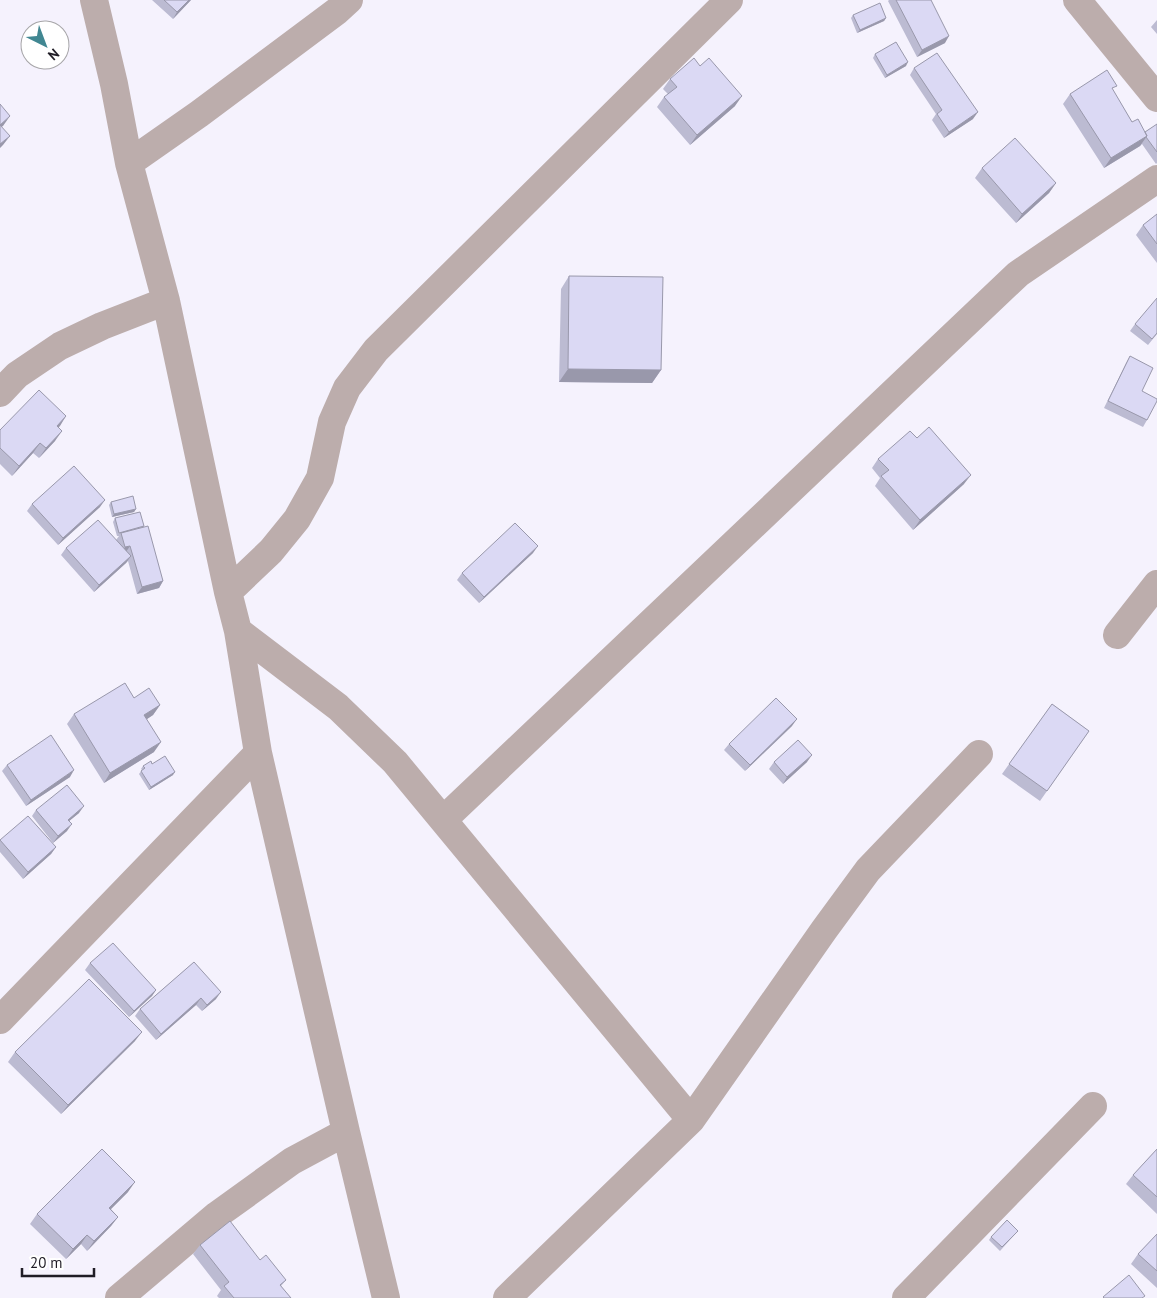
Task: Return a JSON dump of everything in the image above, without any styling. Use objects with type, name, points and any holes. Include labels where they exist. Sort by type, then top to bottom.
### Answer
[{"type":"street","points":[[94,0],[114,84],[129,162],[166,301],[238,631],[258,753],[386,1298]]},
{"type":"street","points":[[129,162],[337,12],[348,0]]},
{"type":"street","points":[[228,592],[271,551],[297,519],[320,478],[332,422],[347,388],[376,350],[729,0]]},
{"type":"street","points":[[1077,0],[1157,98]]},
{"type":"street","points":[[443,820],[1018,274],[1157,179]]},
{"type":"street","points":[[0,393],[17,375],[60,346],[102,326],[166,301]]},
{"type":"street","points":[[1117,634],[1157,584]]},
{"type":"street","points":[[238,631],[338,707],[394,762],[691,1120]]},
{"type":"street","points":[[0,1020],[258,753]]},
{"type":"street","points":[[507,1298],[691,1120],[868,870],[979,754]]},
{"type":"street","points":[[906,1298],[1093,1106]]},
{"type":"street","points":[[119,1298],[225,1210],[292,1161],[346,1132]]},
{"type":"building","points":[[164,0],[189,0],[177,12]]},
{"type":"building","points":[[896,0],[931,0],[949,36],[922,50]]},
{"type":"building","points":[[880,3],[886,18],[860,30],[853,15]]},
{"type":"building","points":[[896,42],[908,62],[887,75],[875,54]]},
{"type":"building","points":[[937,53],[978,112],[949,132],[937,114],[942,110],[914,68]]},
{"type":"building","points":[[694,58],[700,66],[709,58],[742,96],[697,135],[664,97],[677,87],[670,79]]},
{"type":"building","points":[[1107,70],[1117,86],[1112,88],[1132,122],[1138,119],[1147,136],[1111,158],[1070,94]]},
{"type":"building","points":[[0,104],[10,116],[0,125]]},
{"type":"building","points":[[1157,124],[1157,152],[1146,137],[1145,132]]},
{"type":"building","points":[[0,125],[10,136],[0,144]]},
{"type":"building","points":[[1015,138],[1056,183],[1022,214],[982,168]]},
{"type":"building","points":[[1157,214],[1157,244],[1143,225]]},
{"type":"building","points":[[569,276],[663,277],[661,370],[568,369]]},
{"type":"building","points":[[1157,298],[1157,333],[1152,339],[1135,324]]},
{"type":"building","points":[[1130,356],[1153,368],[1142,391],[1157,399],[1147,420],[1108,401]]},
{"type":"building","points":[[39,390],[66,416],[57,426],[62,431],[46,448],[40,443],[19,466],[0,448],[0,430]]},
{"type":"building","points":[[929,427],[971,475],[920,520],[881,476],[889,470],[878,459],[910,431],[917,438]]},
{"type":"building","points":[[74,466],[105,500],[63,538],[32,504]]},
{"type":"building","points":[[133,496],[136,509],[114,514],[111,502]]},
{"type":"building","points":[[140,512],[144,526],[119,533],[115,518]]},
{"type":"building","points":[[98,520],[131,556],[99,585],[66,548]]},
{"type":"building","points":[[515,523],[538,546],[484,597],[462,573]]},
{"type":"building","points":[[148,526],[163,581],[142,587],[130,546],[125,547],[121,533]]},
{"type":"building","points":[[125,683],[134,698],[149,688],[160,705],[144,715],[161,742],[110,773],[74,714]]},
{"type":"building","points":[[776,698],[797,719],[750,765],[729,744]]},
{"type":"building","points":[[1052,704],[1089,731],[1047,791],[1009,764]]},
{"type":"building","points":[[51,735],[74,770],[31,800],[7,765]]},
{"type":"building","points":[[798,740],[812,755],[787,777],[774,762]]},
{"type":"building","points":[[165,756],[175,772],[151,787],[141,771],[145,768],[143,766],[151,761],[152,764]]},
{"type":"building","points":[[67,785],[84,806],[68,820],[72,824],[58,836],[36,810]]},
{"type":"building","points":[[28,816],[56,847],[28,872],[0,840]]},
{"type":"building","points":[[113,943],[156,990],[134,1011],[90,963]]},
{"type":"building","points":[[194,962],[221,992],[207,1005],[201,998],[161,1034],[140,1009]]},
{"type":"building","points":[[89,979],[142,1032],[68,1105],[15,1052]]},
{"type":"building","points":[[102,1149],[135,1182],[109,1208],[118,1217],[94,1241],[87,1235],[73,1249],[37,1214]]},
{"type":"building","points":[[1157,1149],[1157,1197],[1133,1175]]},
{"type":"building","points":[[1007,1220],[1018,1231],[1002,1247],[991,1237]]},
{"type":"building","points":[[230,1221],[260,1260],[266,1255],[286,1280],[280,1285],[291,1298],[234,1298],[224,1286],[229,1282],[200,1245]]},
{"type":"building","points":[[1157,1234],[1157,1271],[1138,1254]]},
{"type":"building","points":[[1129,1275],[1145,1296],[1142,1298],[1103,1297]]}]
